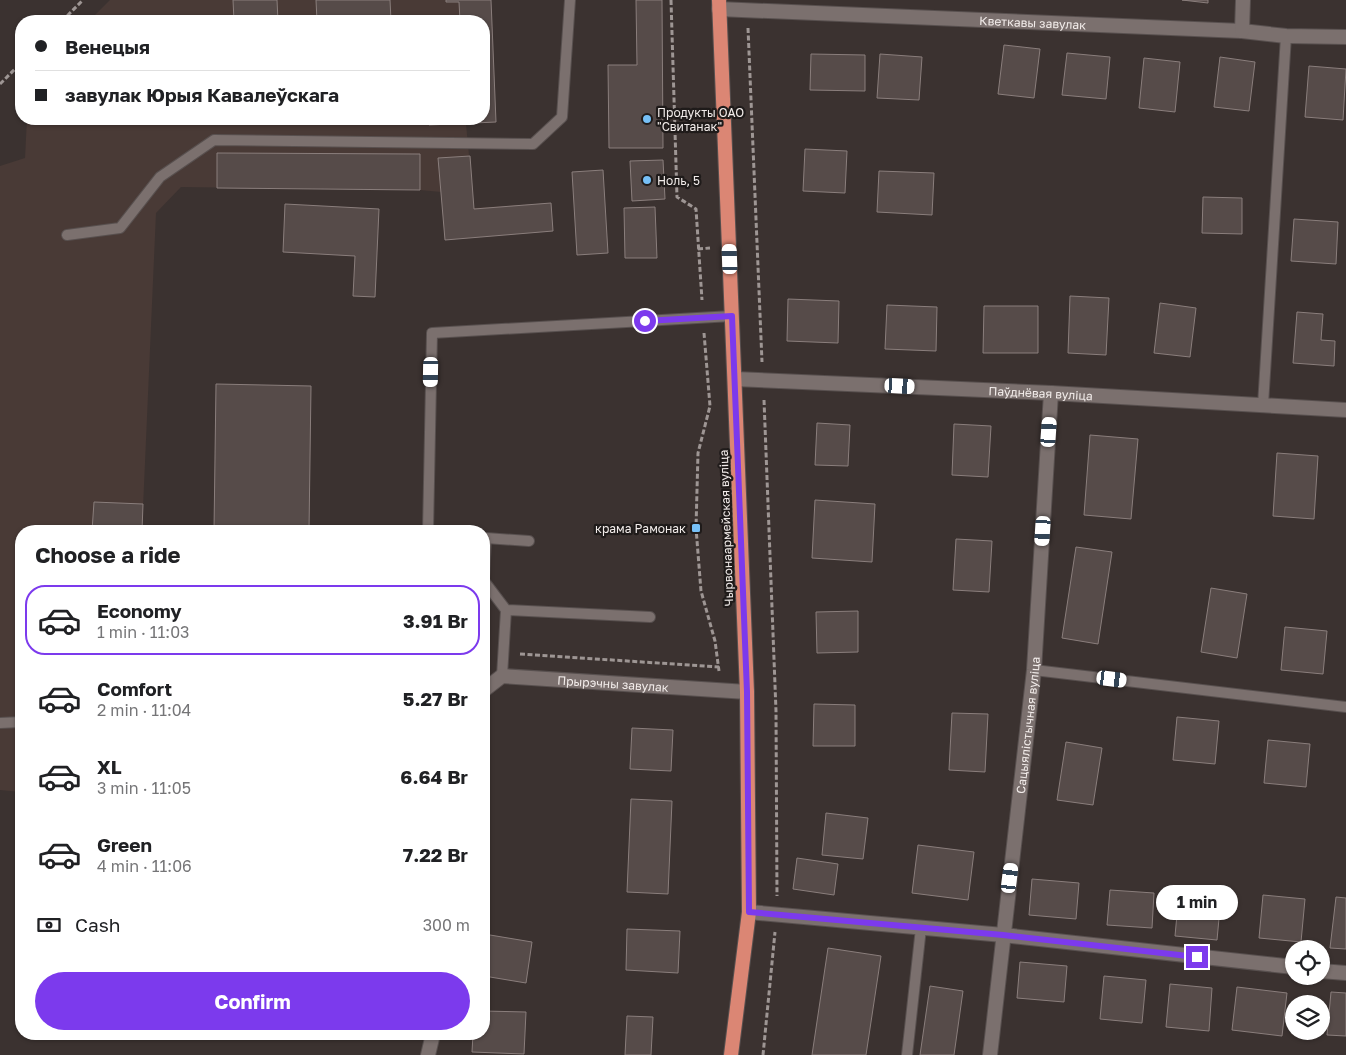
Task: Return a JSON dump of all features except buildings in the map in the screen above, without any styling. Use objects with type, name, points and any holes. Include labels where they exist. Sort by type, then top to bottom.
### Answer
[{"type":"highway","name":"Чырвонаармейская вуліца","points":[[719,5],[747,692],[749,912],[731,1055]]},
{"type":"street","points":[[1242,31],[1243,0]]},
{"type":"street","name":"Кветкавы завулак","points":[[719,5],[748,10],[1242,31],[1286,36],[1346,37]]},
{"type":"street","name":"Паўднёвая вуліца","points":[[735,379],[1051,393],[1346,410]]},
{"type":"street","name":"Сацыялістычная вуліца","points":[[990,1055],[1034,670],[1051,393]]},
{"type":"street","points":[[490,685],[502,676]]},
{"type":"street","name":"Прырэчны завулак","points":[[502,676],[747,692]]},
{"type":"street","points":[[749,912],[1003,935],[1285,967]]},
{"type":"street","points":[[1330,971],[1346,973]]},
{"type":"street","points":[[428,1055],[432,1040]]},
{"type":"lane","points":[[67,235],[120,228],[160,177],[214,140],[533,144],[562,117],[570,0]]},
{"type":"lane","points":[[1263,405],[1286,36]]},
{"type":"lane","points":[[428,525],[432,333],[732,316]]},
{"type":"lane","points":[[490,538],[530,541]]},
{"type":"lane","points":[[490,589],[506,610],[502,676]]},
{"type":"lane","points":[[506,610],[650,617]]},
{"type":"lane","points":[[1034,670],[1346,707]]},
{"type":"lane","points":[[0,723],[15,722]]},
{"type":"lane","points":[[907,1055],[921,928]]},
{"type":"path","points":[[68,15],[83,0]]},
{"type":"path","points":[[671,0],[677,196],[696,208],[710,406],[698,453],[696,528],[701,591],[715,641],[722,691]]},
{"type":"path","points":[[748,10],[776,710],[777,915],[763,1055]]},
{"type":"path","points":[[0,84],[15,69]]},
{"type":"path","points":[[663,124],[674,124]]},
{"type":"path","points":[[504,653],[719,667]]},
{"type":"shaded area","points":[[110,0],[491,0],[496,122],[490,122],[490,15],[95,15]]},
{"type":"shaded area","points":[[27,125],[466,125],[474,208],[551,203],[553,231],[445,240],[441,192],[420,190],[181,187],[156,213],[142,525],[15,525],[15,791],[0,790],[0,166],[25,158]]},
{"type":"place","name":"Продукты ОАО \"Свитанак\"","points":[[647,119]]},
{"type":"place","name":"Ноль, 5","points":[[647,180]]},
{"type":"place","name":"крама Рамонак","points":[[696,528]]},
{"type":"route","points":[[645,321],[732,316],[747,692],[749,912],[1003,935],[1197,957]]}]
